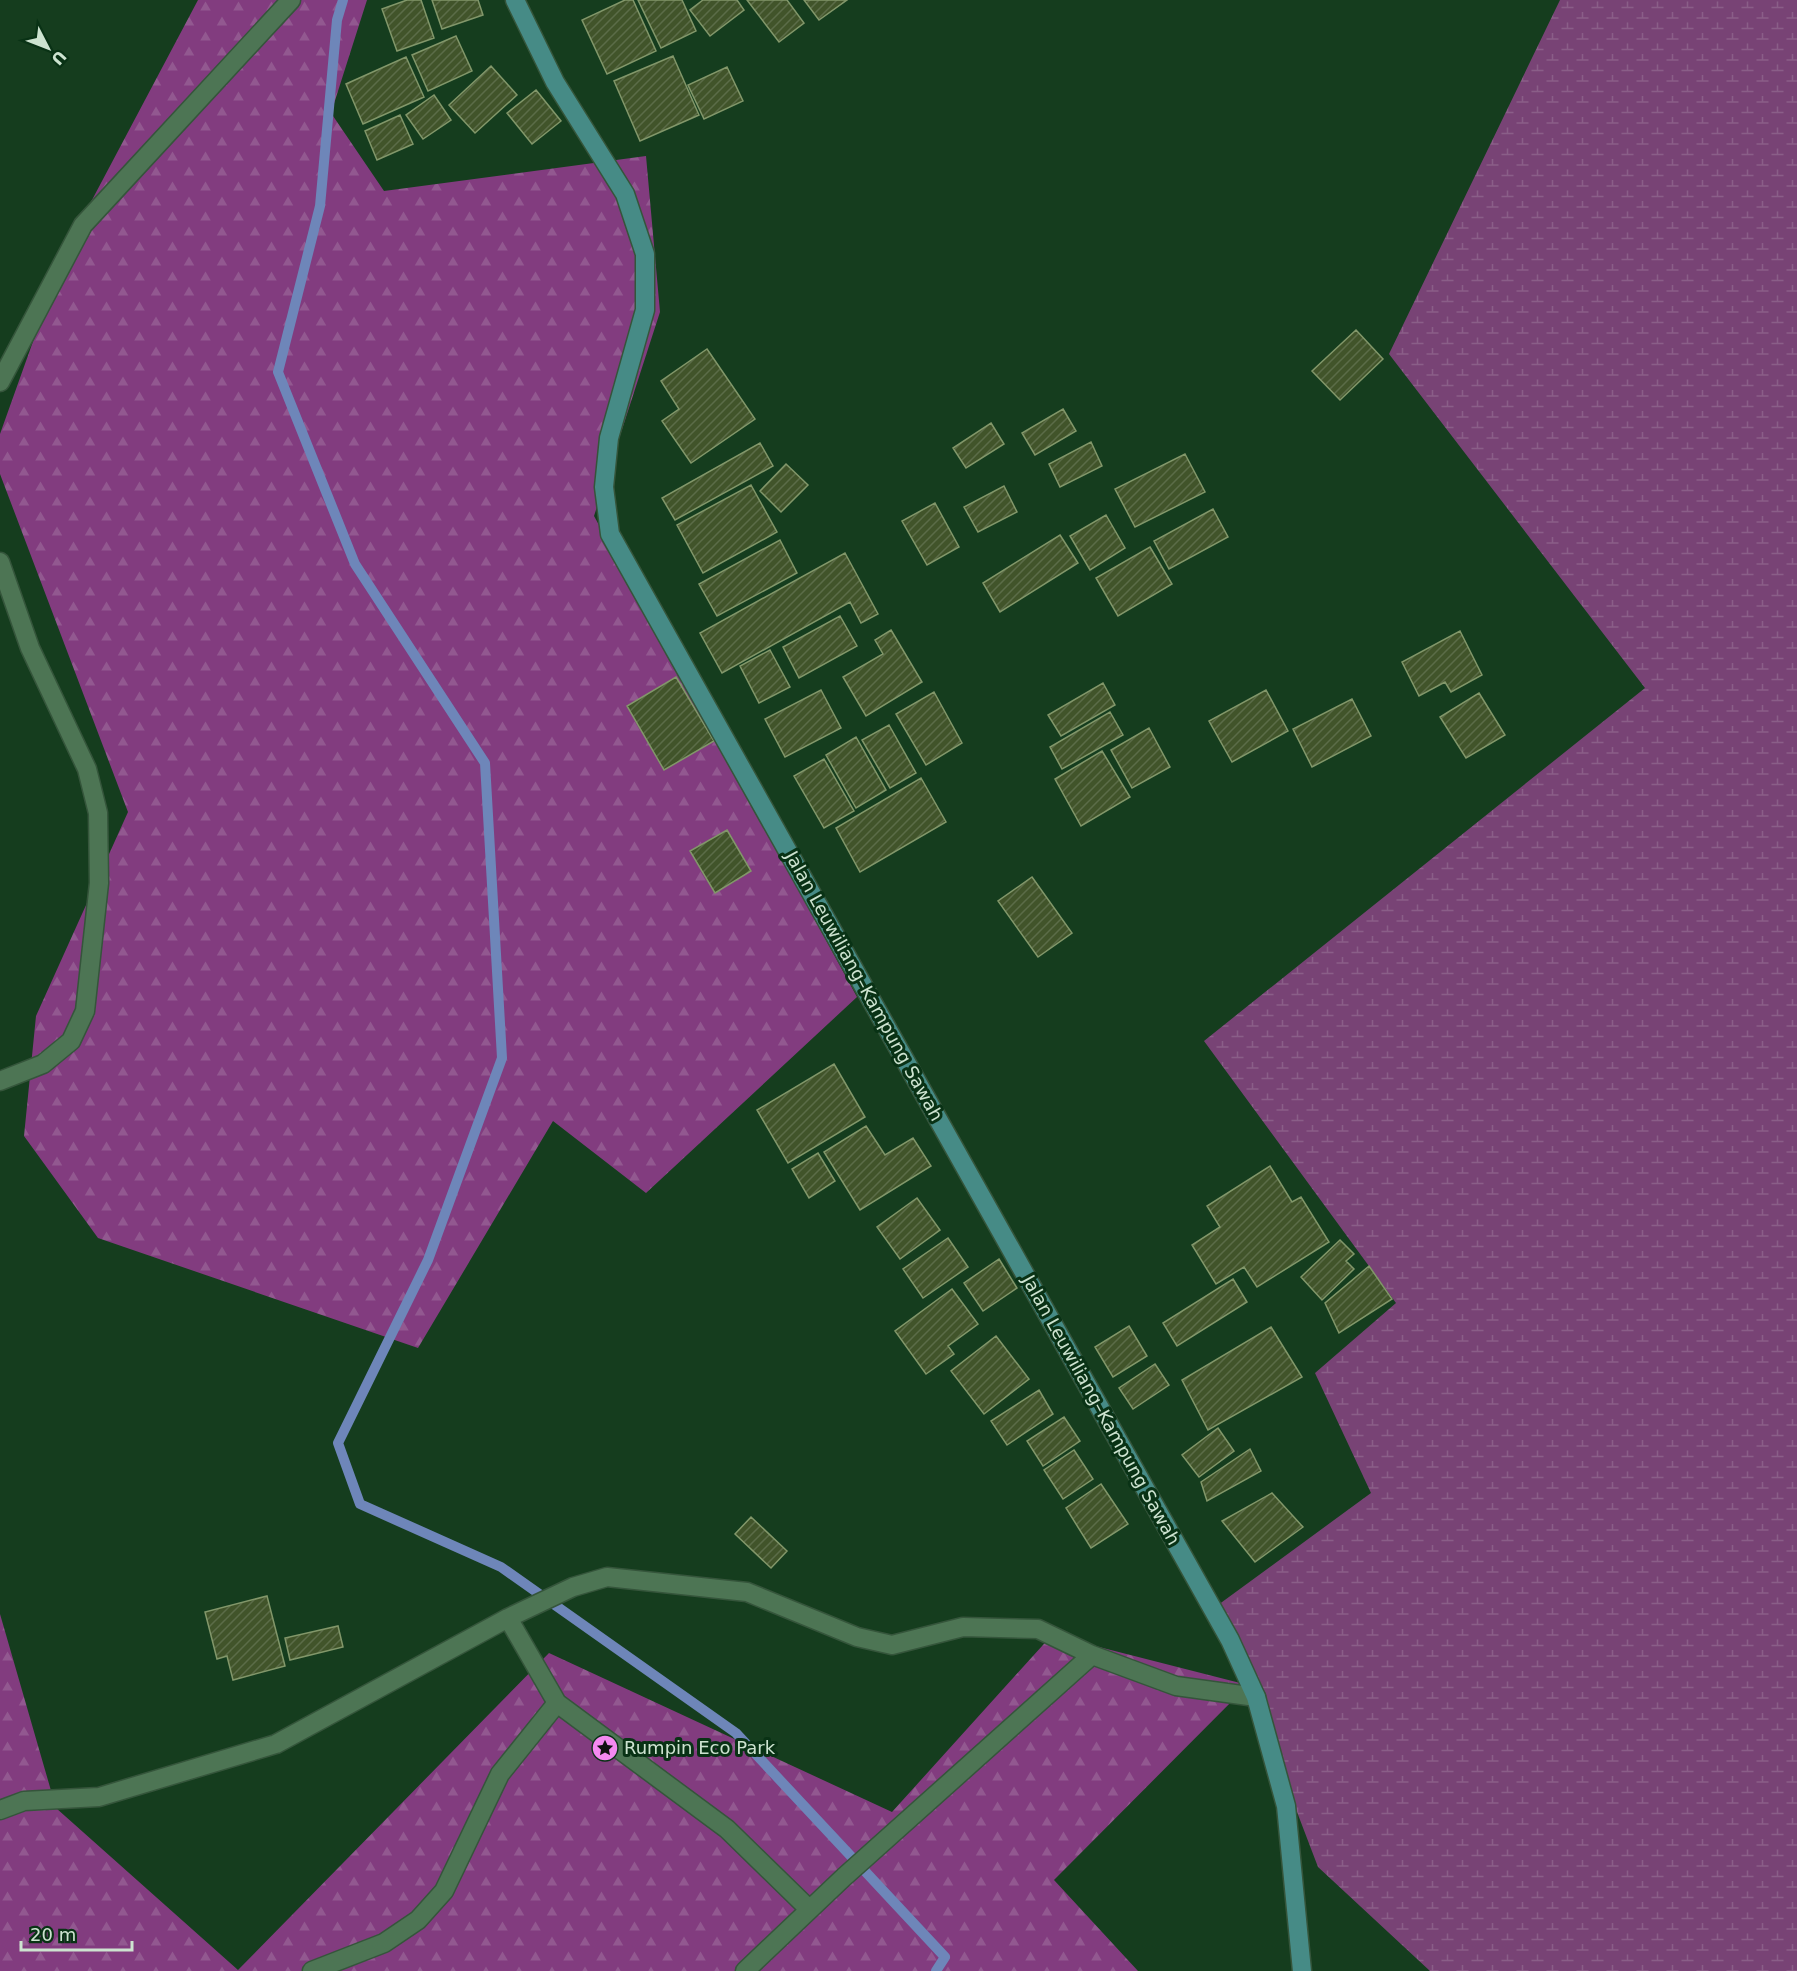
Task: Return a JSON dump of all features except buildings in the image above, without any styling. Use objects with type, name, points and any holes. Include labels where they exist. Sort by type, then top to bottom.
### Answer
[{"type":"main road","name":"Jalan Leuwiliang–Kampung Sawah","points":[[515,0],[555,82],[625,194],[645,254],[645,310],[609,438],[604,487],[610,534],[1230,1640],[1256,1697],[1286,1806],[1302,1971]]},
{"type":"street","points":[[0,382],[83,225],[291,0]]},
{"type":"street","points":[[0,562],[30,648],[87,769],[98,813],[99,884],[85,1011],[71,1041],[43,1064],[0,1081]]},
{"type":"street","points":[[0,1810],[24,1801],[99,1797],[276,1744],[508,1618],[573,1587],[607,1577],[747,1592],[857,1637],[892,1645],[963,1627],[1038,1629],[1092,1655],[1176,1686],[1256,1697]]},
{"type":"street","points":[[508,1618],[557,1703],[727,1829],[809,1910]]},
{"type":"street","points":[[745,1971],[844,1877],[1092,1655]]},
{"type":"street","points":[[312,1971],[384,1943],[418,1920],[444,1891],[500,1774],[557,1703]]},
{"type":"green space","points":[[198,0],[367,0],[331,113],[384,191],[646,156],[660,312],[594,516],[857,997],[646,1193],[553,1121],[418,1348],[98,1238],[24,1136],[36,1016],[128,812],[0,474],[0,434],[66,249]]},
{"type":"green space","points":[[1560,0],[1797,0],[1797,1971],[1430,1971],[1318,1867],[1218,1605],[1371,1493],[1315,1373],[1396,1303],[1204,1041],[1645,688],[1389,354]]},
{"type":"green space","name":"Rumpin Eco Park","points":[[0,1614],[56,1808],[238,1970],[549,1653],[892,1812],[1052,1635],[1248,1685],[1054,1880],[1138,1971],[0,1971]]},
{"type":"waterway","points":[[343,0],[337,20],[320,206],[278,372],[355,564],[485,763],[502,1058],[428,1260],[338,1443],[360,1504],[501,1567],[736,1733],[945,1957],[936,1971]]},
{"type":"place","name":"Rumpin Eco Park","points":[[605,1748]]}]
